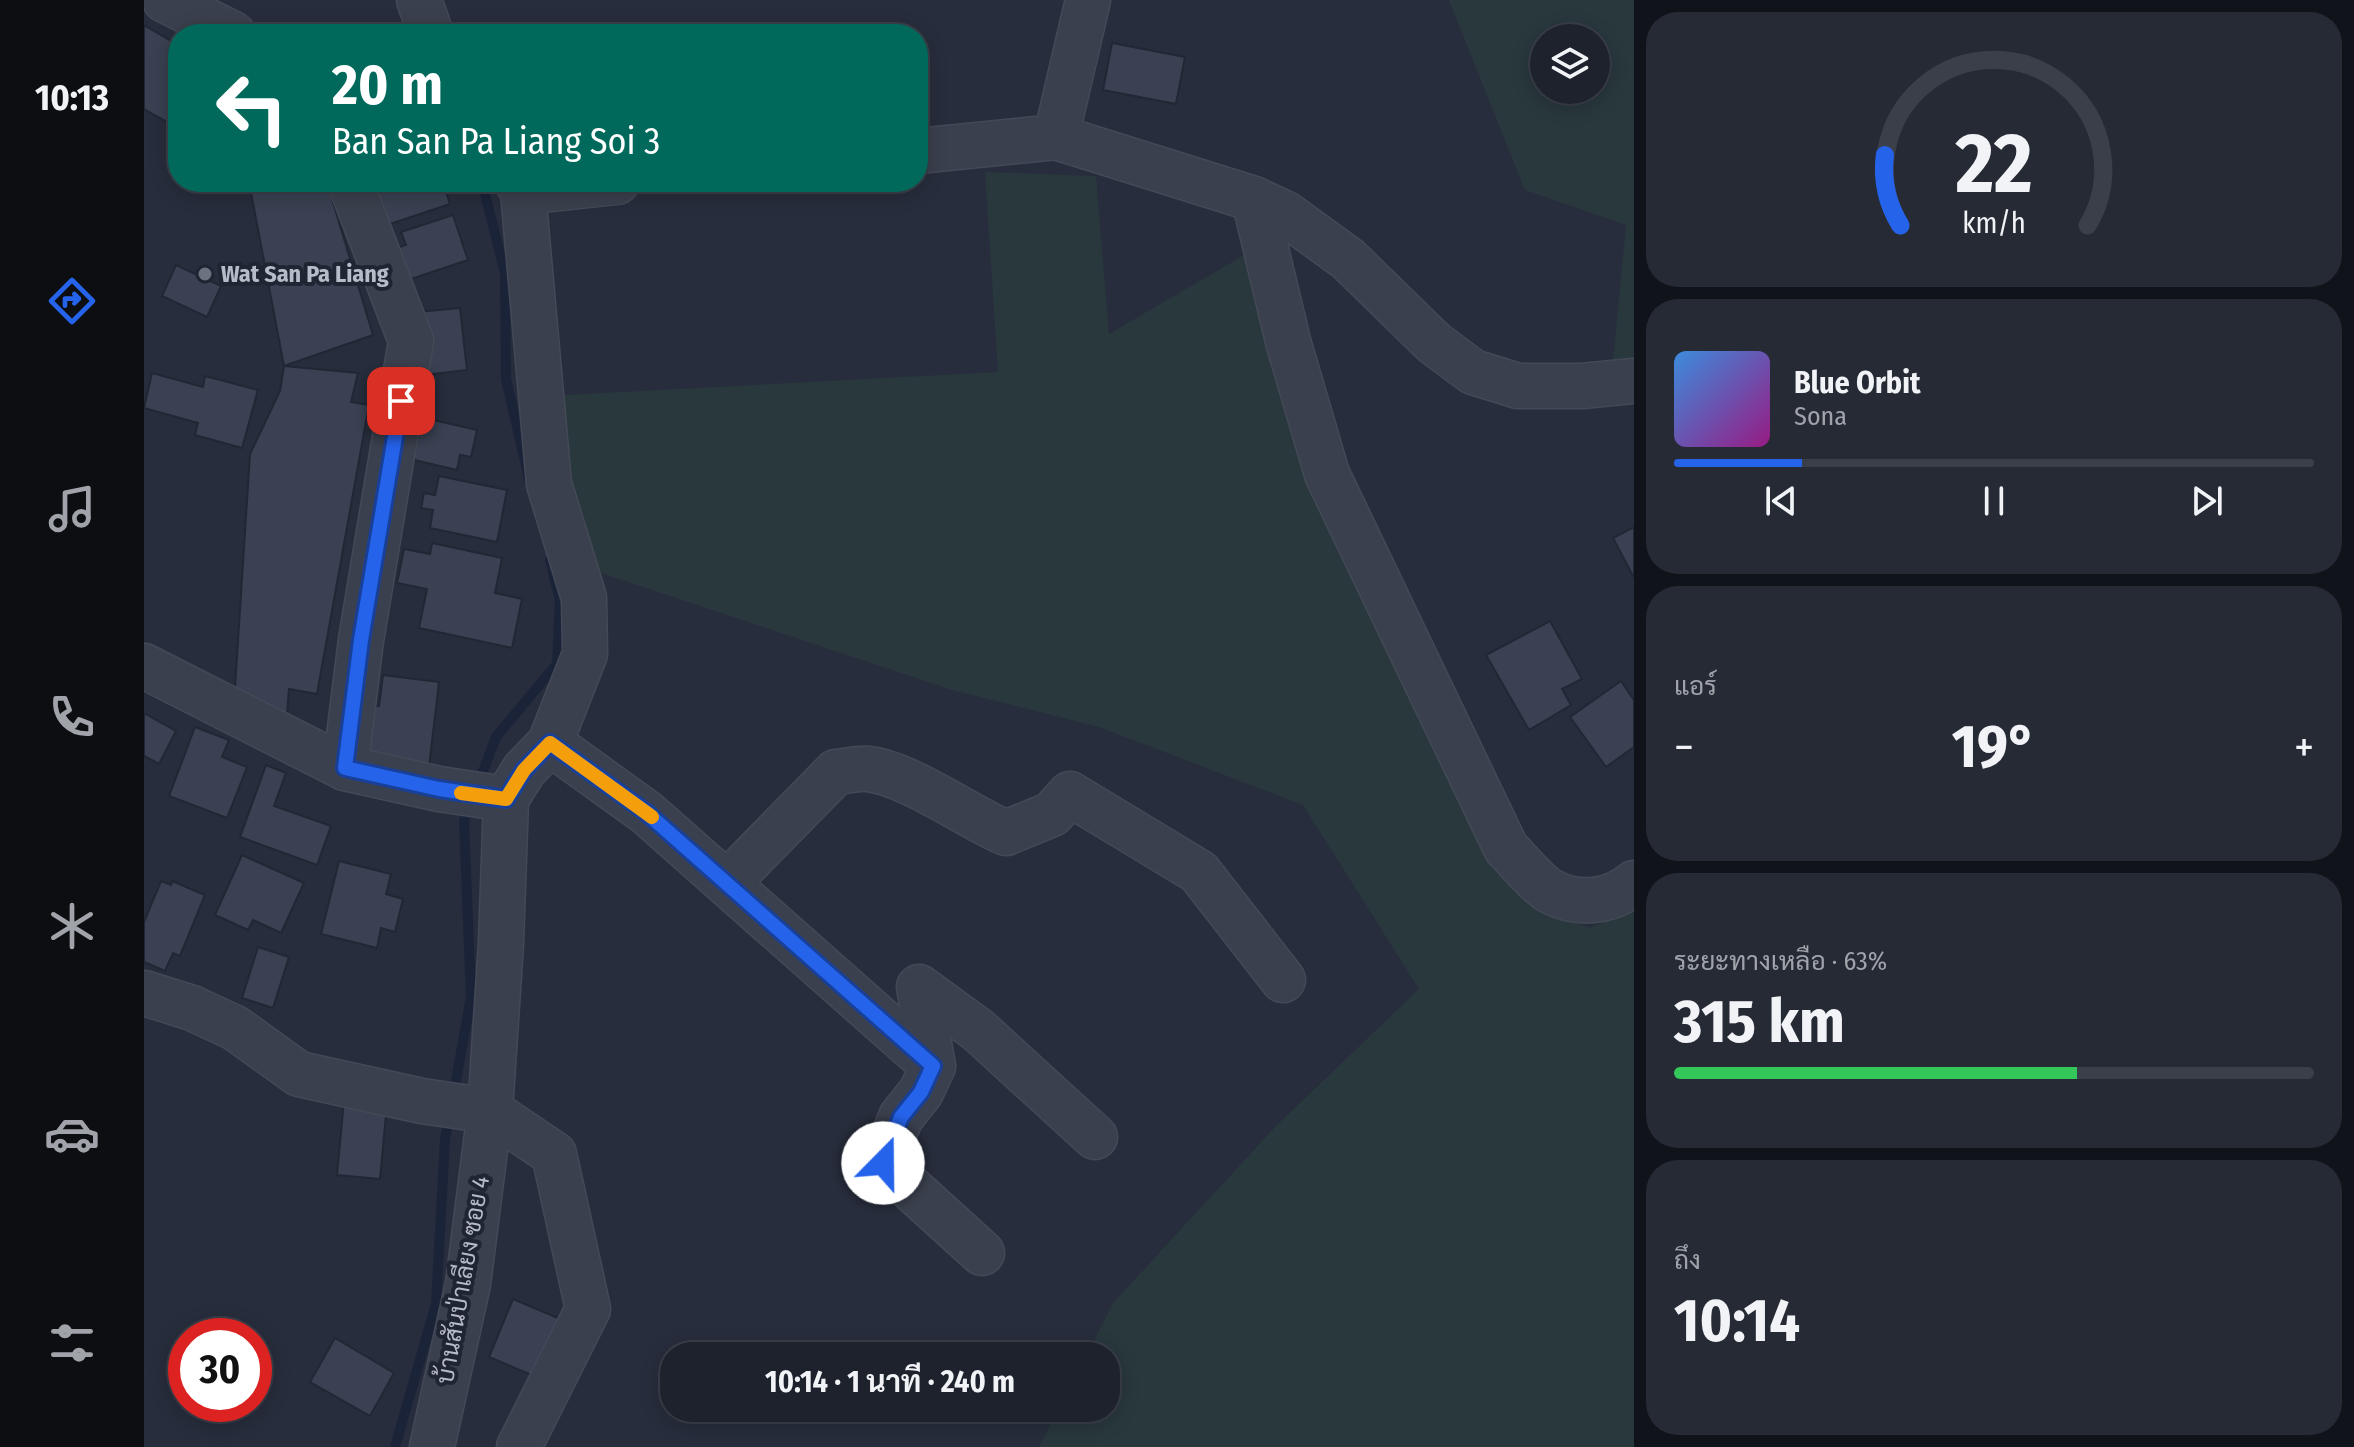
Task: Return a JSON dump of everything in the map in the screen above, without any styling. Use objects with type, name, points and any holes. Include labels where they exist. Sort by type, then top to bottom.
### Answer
[{"type":"street","points":[[165,0],[213,24]]},
{"type":"street","points":[[419,0],[427,24]]},
{"type":"street","points":[[1056,137],[1088,0]]},
{"type":"street","points":[[928,150],[1056,137],[1254,199],[1286,214],[1348,259],[1434,343],[1473,372],[1518,386],[1582,386],[1634,381]]},
{"type":"street","points":[[345,768],[361,640],[411,341],[354,192]]},
{"type":"street","points":[[144,666],[345,768],[474,794],[524,770],[550,743],[585,654],[584,598],[549,484],[520,192]]},
{"type":"street","points":[[1254,199],[1288,341],[1327,474],[1506,848],[1551,892],[1591,902],[1622,893],[1634,883]]},
{"type":"street","points":[[550,743],[647,813],[933,1066]]},
{"type":"street","points":[[728,882],[836,772],[867,769],[897,776],[975,820],[1006,833],[1052,814],[1070,794],[1199,872],[1283,980]]},
{"type":"street","name":"บ้านสันป่าเลียง ซอย 4","points":[[432,1447],[468,1284],[480,1110],[501,944],[474,794]]},
{"type":"street","points":[[982,1253],[883,1163],[901,1117],[921,1092],[933,1066],[919,987],[978,1030],[1095,1137]]},
{"type":"street","points":[[144,993],[192,1008],[235,1028],[299,1074],[422,1101],[480,1110],[554,1154],[588,1309],[519,1447]]},
{"type":"shaded area","points":[[1449,0],[1634,0],[1634,363],[1613,362],[1626,225],[1525,190]]},
{"type":"shaded area","points":[[985,172],[1096,176],[1109,334],[1251,251],[1316,480],[1522,899],[1589,928],[1634,911],[1634,1447],[1039,1447],[1052,1422],[1120,1422],[1120,1342],[1093,1342],[1113,1303],[1275,1127],[1419,989],[1303,805],[1099,727],[952,690],[595,571],[546,396],[998,372]]},
{"type":"building","points":[[144,25],[168,39],[168,122],[144,109]]},
{"type":"building","points":[[1112,43],[1185,57],[1176,104],[1103,90]]},
{"type":"building","points":[[251,192],[330,192],[373,335],[284,366]]},
{"type":"building","points":[[379,192],[446,192],[450,204],[378,228],[368,196]]},
{"type":"building","points":[[453,215],[468,260],[396,284],[385,252],[406,245],[401,232]]},
{"type":"building","points":[[176,265],[221,286],[207,317],[162,296]]},
{"type":"building","points":[[460,308],[467,370],[424,375],[417,312]]},
{"type":"building","points":[[284,366],[358,373],[351,402],[369,405],[317,694],[289,689],[286,727],[234,703],[250,454],[280,391]]},
{"type":"building","points":[[152,373],[203,387],[205,376],[258,390],[242,448],[195,435],[198,423],[144,408]]},
{"type":"building","points":[[416,416],[477,430],[471,457],[460,455],[457,470],[406,458]]},
{"type":"building","points":[[439,476],[507,490],[497,542],[430,528],[433,510],[421,508],[424,493],[435,495]]},
{"type":"building","points":[[1634,527],[1634,578],[1613,538]]},
{"type":"building","points":[[432,543],[502,558],[495,593],[522,599],[512,648],[419,628],[427,589],[397,583],[404,549],[430,554]]},
{"type":"building","points":[[1550,621],[1582,679],[1562,689],[1571,705],[1529,730],[1486,655]]},
{"type":"building","points":[[383,675],[439,682],[429,767],[352,757],[358,703],[379,706]]},
{"type":"building","points":[[1621,681],[1634,700],[1634,747],[1606,767],[1570,717]]},
{"type":"building","points":[[144,713],[176,731],[159,764],[144,756]]},
{"type":"building","points":[[195,727],[229,740],[222,757],[247,767],[227,818],[169,796]]},
{"type":"building","points":[[266,765],[286,773],[274,806],[331,826],[317,865],[240,837]]},
{"type":"building","points":[[242,855],[304,883],[281,933],[253,920],[248,930],[215,915]]},
{"type":"building","points":[[339,861],[391,874],[386,894],[403,899],[395,932],[381,928],[377,948],[321,934]]},
{"type":"building","points":[[161,881],[171,885],[172,881],[205,895],[180,956],[173,953],[165,971],[144,962],[144,922]]},
{"type":"building","points":[[258,947],[289,957],[273,1008],[242,998]]},
{"type":"building","points":[[344,1100],[387,1104],[380,1179],[337,1175]]},
{"type":"building","points":[[513,1299],[565,1321],[541,1379],[489,1357]]},
{"type":"building","points":[[335,1338],[394,1373],[370,1416],[310,1382]]},
{"type":"waterway","points":[[485,192],[505,273],[506,379],[529,479]]},
{"type":"waterway","points":[[478,785],[496,737],[557,664],[560,600],[550,560]]},
{"type":"waterway","points":[[453,1097],[471,997],[464,821],[470,804]]},
{"type":"waterway","points":[[395,1447],[436,1304],[445,1139],[449,1117]]},
{"type":"slow traffic","points":[[461,793],[506,799],[524,770],[550,743],[652,817]]},
{"type":"place","name":"Wat San Pa Liang","points":[[205,274]]},
{"type":"route","points":[[401,401],[361,640],[345,768],[439,789],[506,799],[524,770],[550,743],[647,813],[933,1066],[921,1092],[901,1117],[883,1163]]}]
